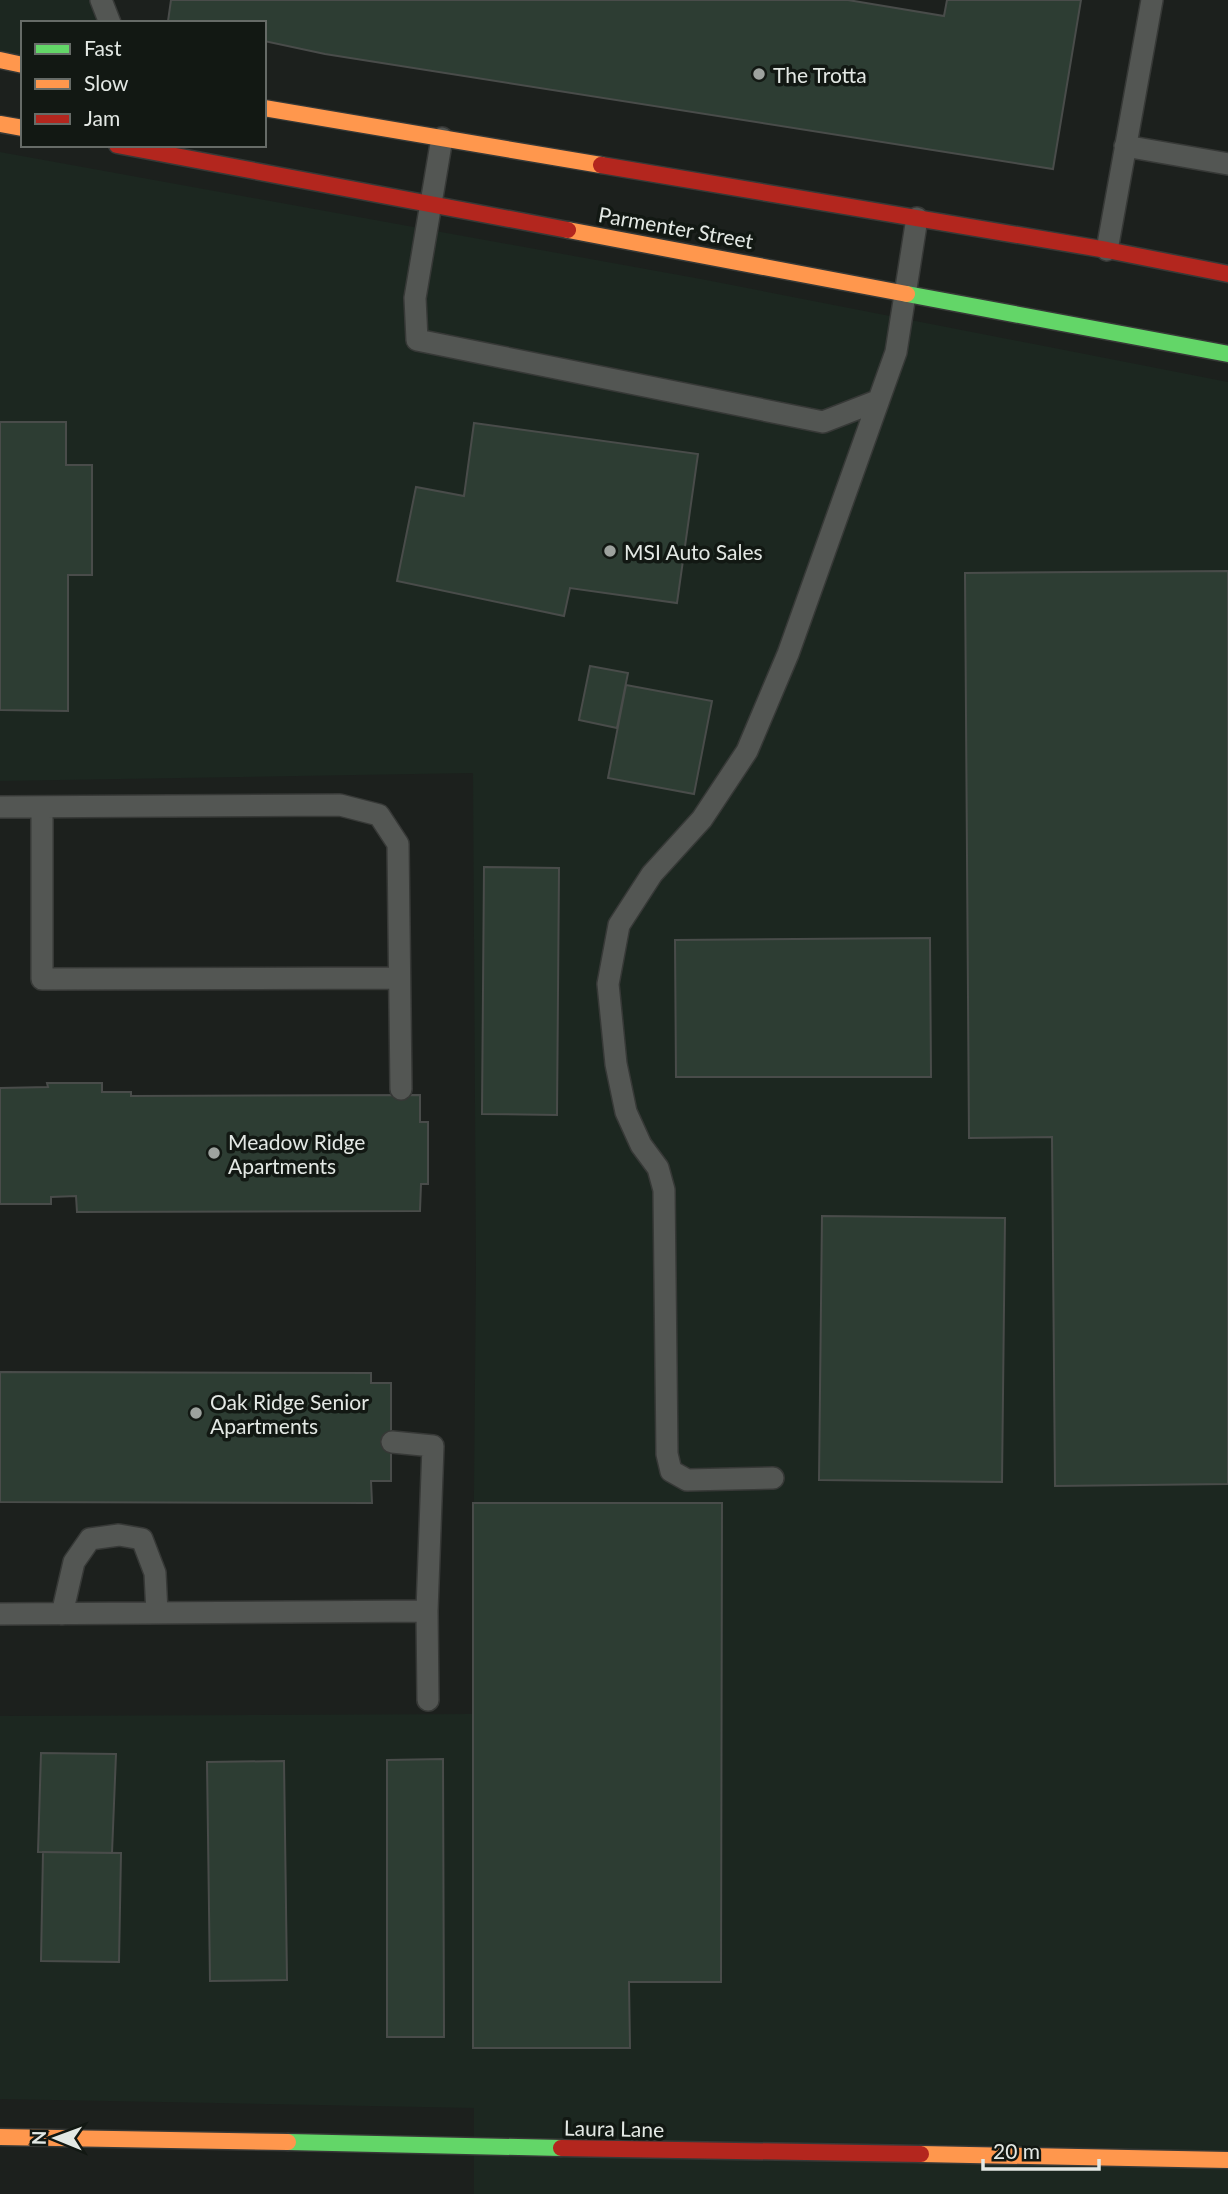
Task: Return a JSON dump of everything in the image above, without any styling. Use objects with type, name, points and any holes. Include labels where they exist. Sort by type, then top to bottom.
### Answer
[{"type":"street","points":[[0,60],[21,65]]},
{"type":"street","points":[[266,108],[1107,250],[1228,274]]},
{"type":"street","points":[[0,124],[21,128]]},
{"type":"street","name":"Parmenter Street","points":[[128,147],[908,291],[1228,354]]},
{"type":"street","name":"Laura Lane","points":[[0,2137],[1228,2160]]},
{"type":"lane","points":[[101,0],[109,21]]},
{"type":"lane","points":[[1107,250],[1152,0]]},
{"type":"lane","points":[[442,138],[415,298],[417,340],[823,422],[877,401]]},
{"type":"lane","points":[[1125,146],[1228,164]]},
{"type":"lane","points":[[773,1478],[687,1480],[671,1471],[667,1454],[664,1190],[658,1168],[641,1145],[626,1112],[616,1064],[608,984],[620,926],[652,874],[702,819],[747,751],[788,654],[895,352],[908,291],[917,218]]},
{"type":"lane","points":[[0,807],[340,805],[379,815],[398,844],[401,1089]]},
{"type":"lane","points":[[42,807],[42,979],[399,978]]},
{"type":"lane","points":[[391,1443],[433,1447],[427,1611],[428,1700]]},
{"type":"lane","points":[[62,1614],[74,1562],[90,1539],[119,1535],[142,1539],[155,1573],[157,1613]]},
{"type":"lane","points":[[0,1614],[427,1611]]},
{"type":"shaded area","points":[[0,0],[113,0],[109,21],[21,21],[21,65],[0,60]]},
{"type":"shaded area","points":[[0,152],[701,279],[1228,382],[1228,2194],[474,2194],[474,2108],[0,2099],[0,1716],[472,1714],[476,1268],[473,773],[0,781]]},
{"type":"building","name":"The Trotta","points":[[171,0],[848,0],[944,16],[947,0],[1081,0],[1053,169],[325,54],[266,41],[266,21],[168,21]]},
{"type":"building","points":[[0,422],[66,422],[66,465],[92,465],[92,575],[68,575],[68,711],[0,710]]},
{"type":"building","points":[[474,423],[698,454],[677,603],[570,588],[564,616],[397,581],[416,487],[464,496]]},
{"type":"building","points":[[1228,571],[1228,1484],[1055,1486],[1052,1137],[969,1138],[965,573]]},
{"type":"building","points":[[590,666],[628,673],[617,728],[579,720]]},
{"type":"building","points":[[626,685],[712,701],[694,794],[608,778]]},
{"type":"building","points":[[484,867],[559,868],[557,1115],[482,1114]]},
{"type":"building","points":[[930,938],[931,1077],[676,1077],[675,940]]},
{"type":"building","name":"Meadow Ridge Apartments","points":[[47,1083],[102,1083],[102,1092],[131,1092],[131,1096],[420,1095],[420,1122],[428,1122],[428,1184],[421,1184],[420,1211],[77,1212],[76,1196],[51,1197],[51,1204],[0,1204],[0,1088],[48,1087]]},
{"type":"building","points":[[822,1216],[1005,1218],[1002,1482],[819,1480]]},
{"type":"building","name":"Oak Ridge Senior Apartments","points":[[0,1372],[371,1373],[371,1383],[391,1383],[391,1481],[371,1481],[372,1503],[0,1502]]},
{"type":"building","points":[[473,1503],[722,1503],[721,1982],[629,1982],[630,2048],[473,2048]]},
{"type":"building","points":[[41,1753],[116,1754],[112,1853],[38,1852]]},
{"type":"building","points":[[443,1759],[444,2037],[387,2037],[387,1760]]},
{"type":"building","points":[[284,1761],[287,1980],[210,1981],[207,1762]]},
{"type":"building","points":[[43,1852],[121,1853],[119,1962],[41,1961]]},
{"type":"traffic: fast","points":[[907,294],[1228,354]]},
{"type":"traffic: fast","points":[[288,2142],[561,2148]]},
{"type":"traffic: slow","points":[[0,60],[21,65]]},
{"type":"traffic: slow","points":[[266,108],[601,165]]},
{"type":"traffic: slow","points":[[0,124],[21,128]]},
{"type":"traffic: slow","points":[[568,230],[907,294]]},
{"type":"traffic: slow","points":[[0,2137],[288,2142]]},
{"type":"traffic: slow","points":[[921,2154],[1228,2160]]},
{"type":"traffic: jam","points":[[128,147],[568,230]]},
{"type":"traffic: jam","points":[[601,165],[1107,250],[1228,274]]},
{"type":"traffic: jam","points":[[561,2148],[921,2154]]},
{"type":"place","name":"The Trotta","points":[[759,74]]},
{"type":"place","name":"MSI Auto Sales","points":[[610,551]]},
{"type":"place","name":"Meadow Ridge Apartments","points":[[214,1153]]},
{"type":"place","name":"Oak Ridge Senior Apartments","points":[[196,1413]]}]
